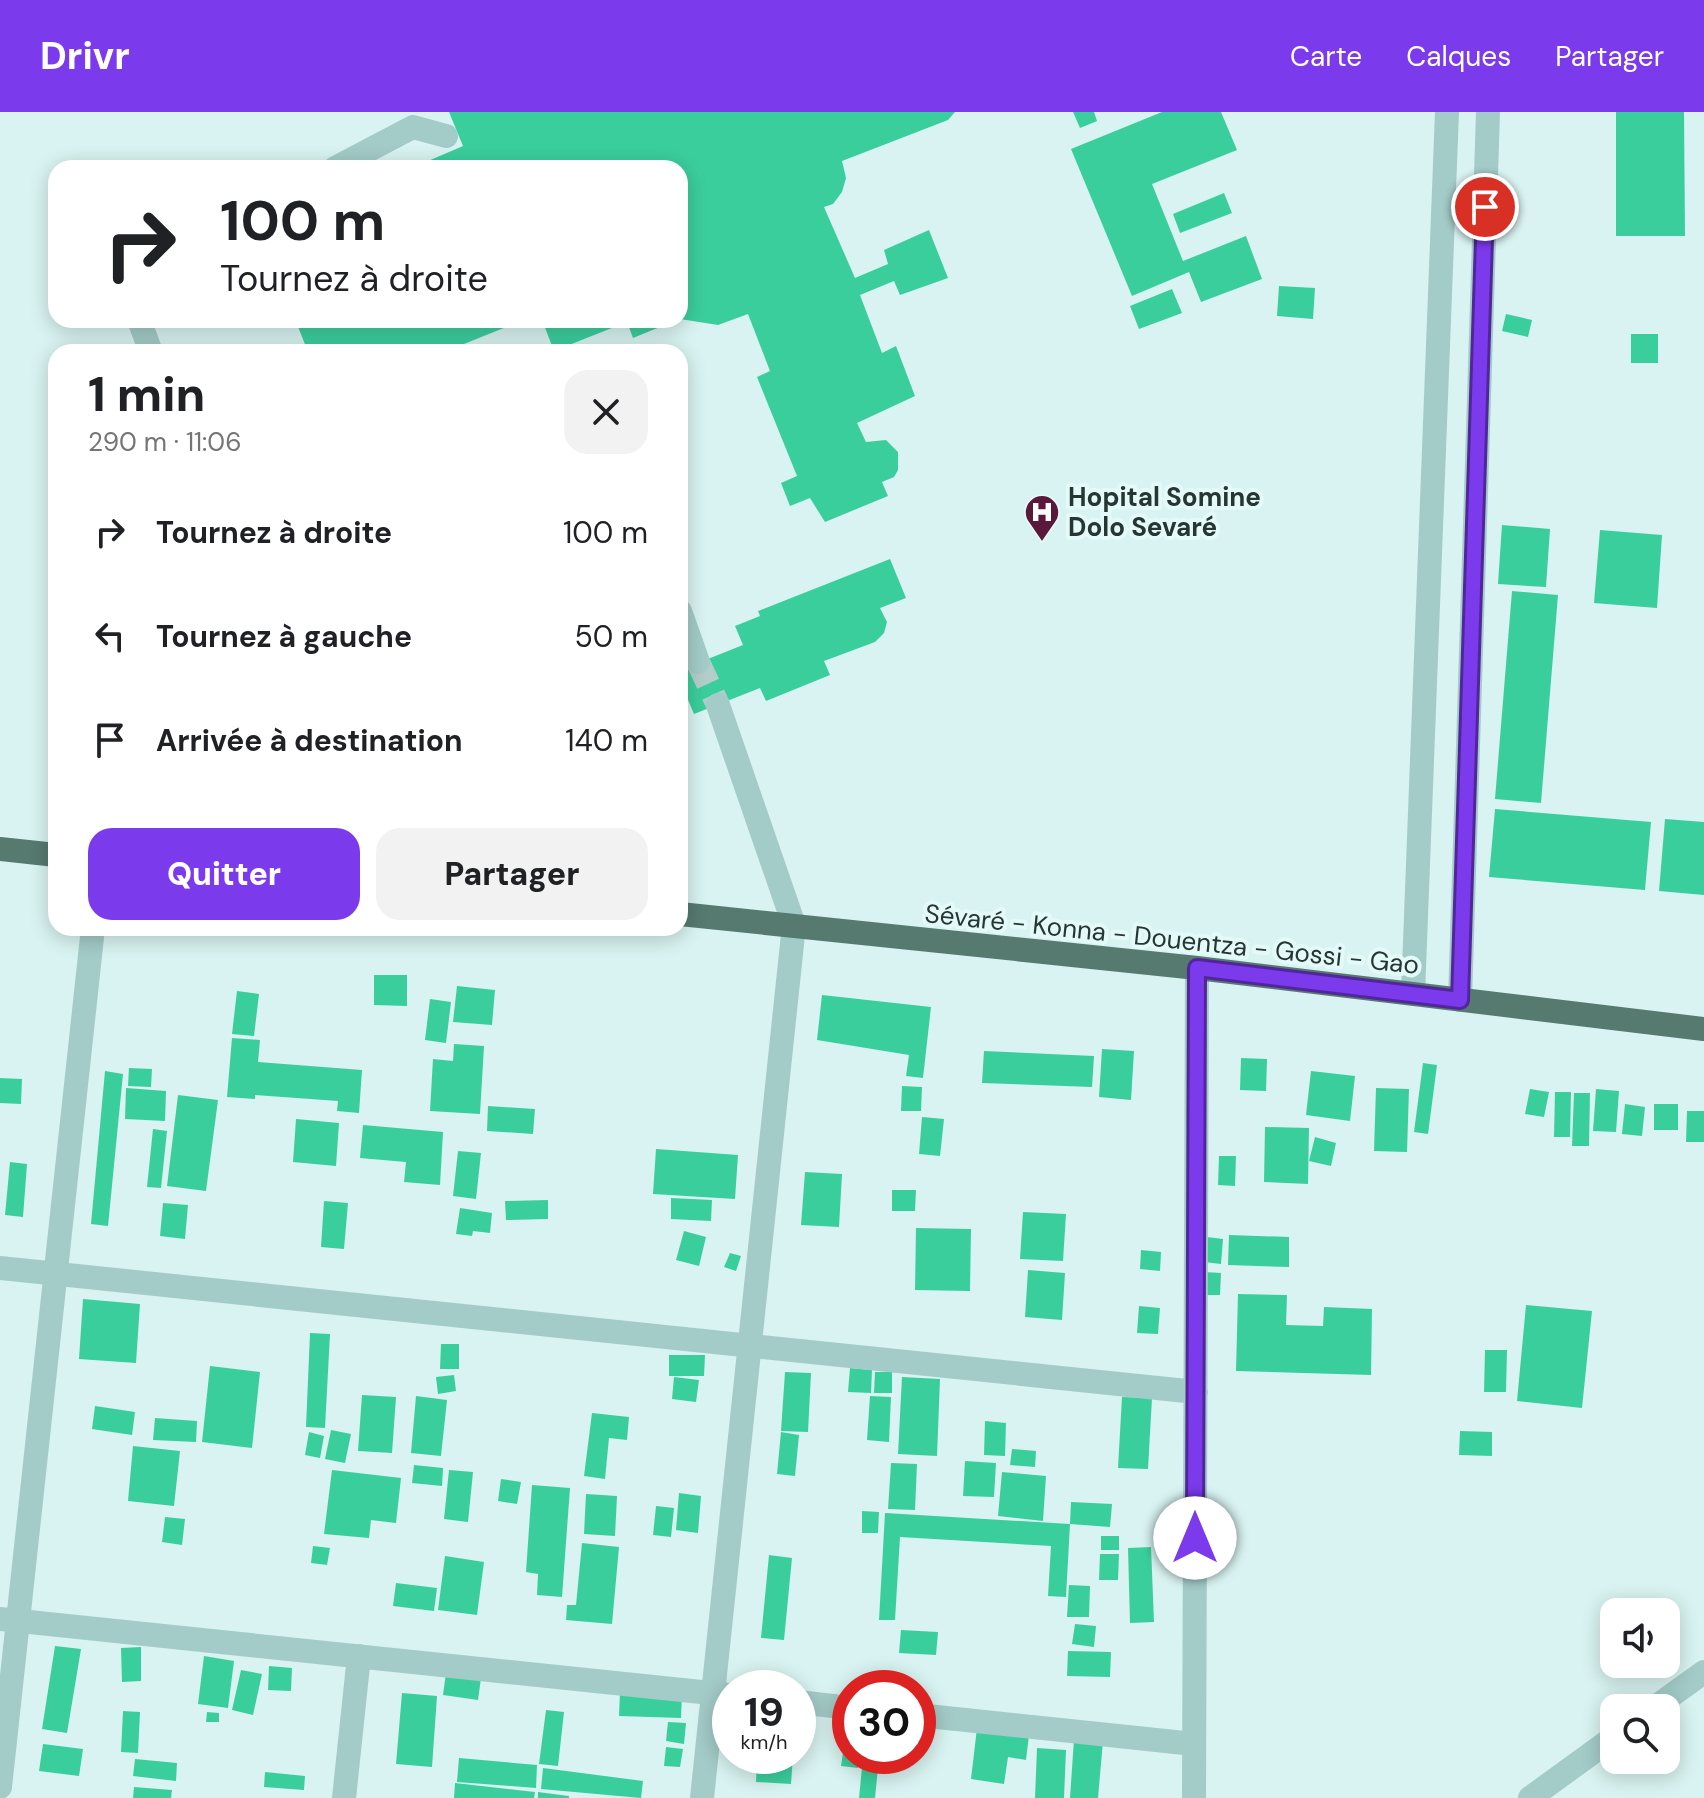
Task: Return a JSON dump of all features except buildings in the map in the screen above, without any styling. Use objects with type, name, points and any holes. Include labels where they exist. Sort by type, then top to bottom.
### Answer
[{"type":"main road","points":[[0,849],[48,854]]},
{"type":"main road","name":"Sévaré - Konna - Douentza - Gossi - Gao","points":[[688,915],[1197,968],[1704,1029]]},
{"type":"street","points":[[1413,994],[1447,112]]},
{"type":"street","points":[[1460,1000],[1488,112]]},
{"type":"street","points":[[352,160],[413,127],[446,136]]},
{"type":"street","points":[[688,634],[698,662]]},
{"type":"street","points":[[718,705],[794,925],[750,1345],[724,1670]]},
{"type":"street","points":[[0,1787],[9,1620],[56,1274],[92,936]]},
{"type":"street","points":[[1194,1798],[1197,968]]},
{"type":"street","points":[[0,1268],[1196,1392]]},
{"type":"street","points":[[9,1620],[712,1693]]},
{"type":"street","points":[[344,1798],[359,1656]]},
{"type":"street","points":[[1673,1694],[1704,1672]]},
{"type":"street","points":[[936,1717],[1194,1744]]},
{"type":"street","points":[[702,1798],[712,1746]]},
{"type":"street","points":[[1530,1798],[1600,1747]]},
{"type":"tunnel","points":[[698,662],[718,705]]},
{"type":"place","name":"Hopital Somine Dolo Sevaré","points":[[1042,543]]},
{"type":"route","points":[[1195,1538],[1197,968],[1460,1000],[1485,207]]}]
